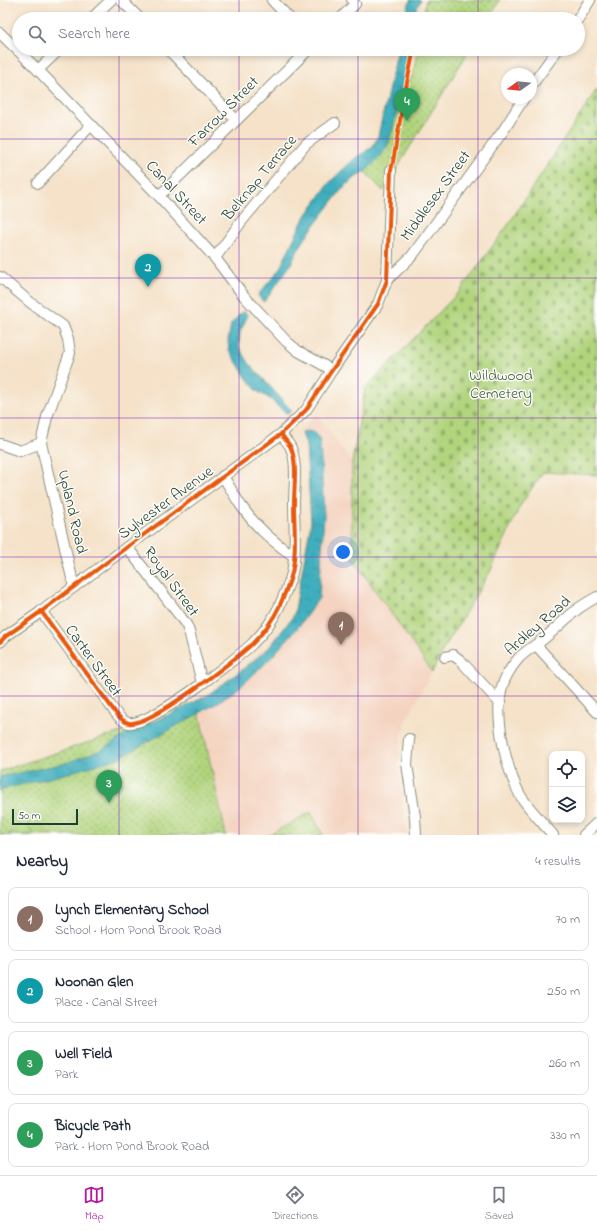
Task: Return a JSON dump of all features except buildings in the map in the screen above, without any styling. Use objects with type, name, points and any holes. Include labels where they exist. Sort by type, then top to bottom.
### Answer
[{"type":"street","points":[[99,12],[112,0]]},
{"type":"street","points":[[121,0],[133,12]]},
{"type":"street","points":[[272,0],[283,12]]},
{"type":"street","points":[[582,12],[590,0]]},
{"type":"street","points":[[346,12],[354,2]]},
{"type":"street","name":"Canal Street","points":[[0,33],[12,45]]},
{"type":"street","name":"Canal Street","points":[[24,56],[159,196],[215,258],[244,296],[286,341],[298,351],[332,370]]},
{"type":"street","points":[[38,70],[53,56]]},
{"type":"street","points":[[175,56],[236,120]]},
{"type":"street","name":"Farrow Street","points":[[159,196],[302,56]]},
{"type":"street","points":[[537,78],[553,56]]},
{"type":"street","name":"Middlesex Street","points":[[332,370],[378,304],[387,280],[412,256],[503,131],[520,104]]},
{"type":"street","name":"Belknap Terrace","points":[[215,258],[241,222],[306,144],[335,123]]},
{"type":"street","points":[[38,183],[91,125]]},
{"type":"street","points":[[387,280],[391,170]]},
{"type":"street","points":[[0,277],[63,326],[68,339],[70,353],[47,417],[41,443],[20,451],[0,444]]},
{"type":"street","name":"Sylvester Avenue","points":[[0,642],[6,636],[281,434],[306,410],[332,370]]},
{"type":"street","points":[[202,683],[216,674],[254,642],[279,608],[287,588],[292,572],[294,556],[294,463],[290,447],[281,434]]},
{"type":"street","name":"Upland Road","points":[[41,443],[74,587]]},
{"type":"street","points":[[223,476],[243,508],[261,529],[277,545],[294,556]]},
{"type":"street","name":"Royal Street","points":[[127,547],[187,626],[202,683]]},
{"type":"street","name":"Ardley Road","points":[[553,835],[521,796],[513,780],[507,761],[502,734],[500,703],[502,689],[507,675],[518,658],[536,645],[579,608],[597,596]]},
{"type":"street","name":"Carter Street","points":[[42,611],[115,712],[127,723],[136,723],[160,711],[181,699],[202,683]]},
{"type":"street","points":[[536,645],[597,712]]},
{"type":"street","points":[[445,657],[453,655],[460,660],[500,703]]},
{"type":"street","points":[[409,739],[407,764],[415,817],[416,835]]},
{"type":"street","points":[[584,835],[597,823]]},
{"type":"shaded area","points":[[317,414],[352,463],[352,557],[432,672],[406,720],[400,745],[399,770],[407,835],[226,835],[198,707],[299,618],[315,553],[312,452],[299,431]]},
{"type":"green space","points":[[426,0],[500,0],[493,12],[424,12]]},
{"type":"green space","points":[[417,56],[466,56],[383,191],[361,167],[413,74]]},
{"type":"green space","name":"Wildwood Cemetery","points":[[597,89],[597,475],[543,472],[520,506],[490,572],[443,650],[432,672],[352,557],[352,463],[365,389],[460,291],[508,225]]},
{"type":"green space","points":[[198,707],[226,835],[0,835],[0,771]]},
{"type":"green space","points":[[311,812],[323,835],[269,835]]},
{"type":"green space","points":[[24,818],[28,821],[28,827],[35,835],[8,835],[19,826],[19,822]]},
{"type":"water","points":[[410,0],[421,0],[416,12],[407,12]]},
{"type":"water","points":[[396,56],[409,56],[388,145],[381,156],[366,171],[353,179],[342,189],[311,230],[289,267],[264,302],[261,300],[258,295],[279,270],[303,220],[329,183],[354,159],[372,147],[377,140]]},
{"type":"water","points":[[243,311],[248,315],[240,332],[239,347],[249,363],[292,411],[288,414],[272,400],[257,391],[229,350],[228,340],[231,324]]},
{"type":"water","points":[[306,431],[315,434],[320,441],[324,516],[319,598],[299,626],[268,661],[240,687],[214,705],[119,758],[0,791],[0,777],[66,763],[103,749],[130,732],[206,696],[269,648],[294,615],[311,522],[306,445],[302,433]]},
{"type":"cycle path","points":[[0,642],[6,636],[281,434],[306,410],[378,304],[387,280],[391,170],[413,56]]},
{"type":"cycle path","points":[[41,611],[116,714],[121,719],[129,723],[154,715],[211,677],[252,644],[274,617],[292,573],[295,547],[295,466],[290,446],[281,434]]},
{"type":"place","name":"Bicycle Path","points":[[407,121]]},
{"type":"place","name":"Noonan Glen","points":[[148,287]]},
{"type":"place","name":"Lynch Elementary School","points":[[341,645]]},
{"type":"place","name":"Well Field","points":[[109,803]]}]
